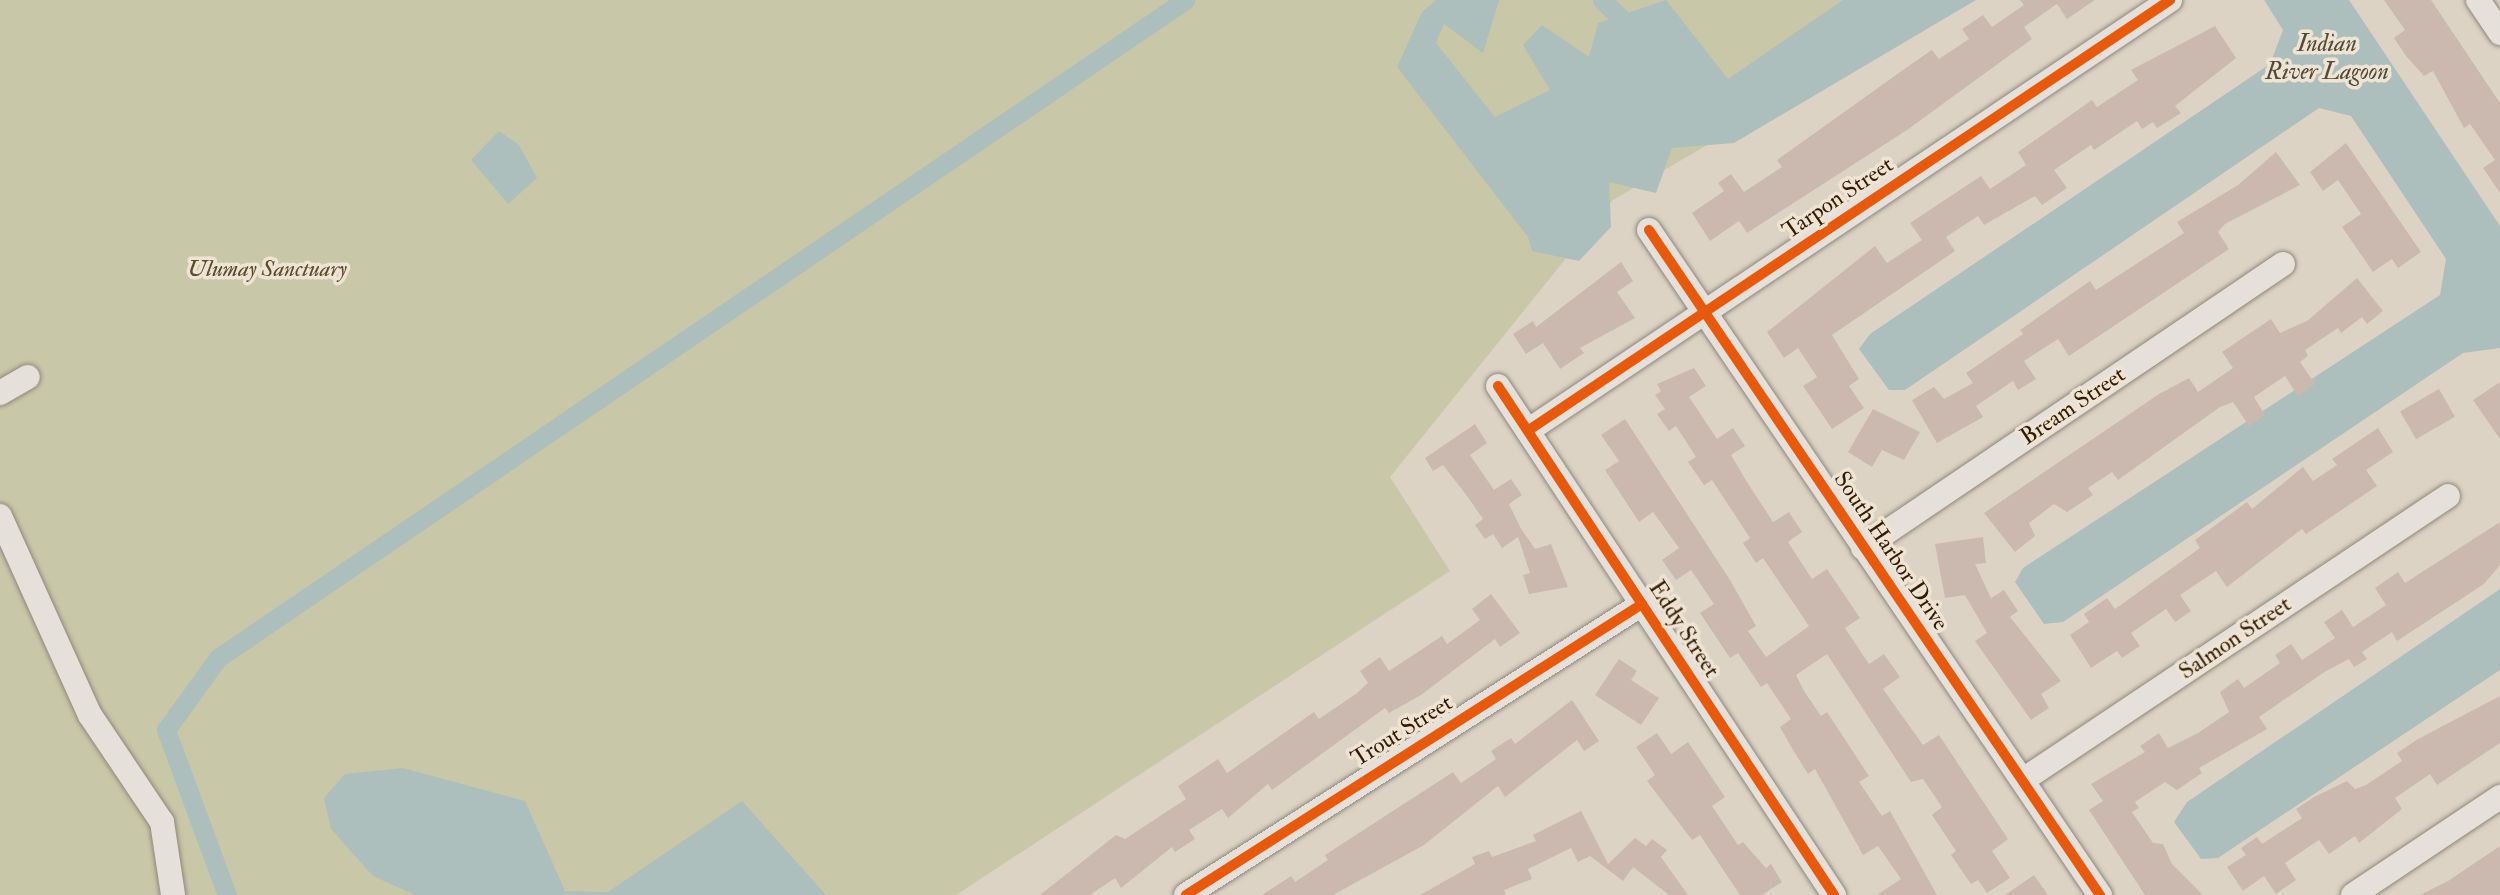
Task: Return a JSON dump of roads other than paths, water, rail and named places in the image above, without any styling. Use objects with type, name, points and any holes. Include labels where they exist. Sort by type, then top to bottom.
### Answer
[{"type":"street","name":"Tarpon Street","points":[[1529,430],[2170,0]]},
{"type":"street","points":[[2478,0],[2500,33]]},
{"type":"street","name":"South Harbor Drive","points":[[1649,230],[2100,895]]},
{"type":"street","name":"Bream Street","points":[[1863,548],[2283,264]]},
{"type":"street","points":[[0,393],[28,377]]},
{"type":"street","name":"Eddy Street","points":[[1498,386],[1834,895]]},
{"type":"street","name":"Salmon Street","points":[[2023,780],[2448,496]]},
{"type":"street","points":[[0,516],[90,715],[162,822],[173,895]]},
{"type":"street","name":"Trout Street","points":[[1186,895],[1642,604]]},
{"type":"street","points":[[2353,895],[2500,797]]},
{"type":"water","points":[[1436,0],[1499,0],[1483,53],[1444,24],[1436,43],[1495,117],[1550,90],[1523,45],[1542,25],[1589,57],[1598,23],[1666,0],[1728,79],[1843,0],[1976,0],[1734,143],[1672,148],[1656,193],[1609,182],[1611,227],[1579,261],[1532,251],[1528,237],[1397,67],[1422,12]]},
{"type":"water","name":"Indian River Lagoon","points":[[2264,0],[2349,0],[2500,226],[2500,348],[2463,353],[2063,622],[2044,624],[2015,582],[2023,568],[2440,295],[2446,259],[2351,116],[2319,108],[1905,390],[1889,390],[1859,349],[1870,334],[2270,64],[2283,30]]},
{"type":"water","points":[[499,131],[519,145],[537,178],[508,204],[471,160]]},
{"type":"water","points":[[2500,589],[2500,670],[2218,858],[2201,859],[2174,822],[2187,802]]},
{"type":"water","points":[[403,768],[525,801],[565,891],[608,892],[742,801],[826,895],[415,895],[373,876],[331,829],[324,798],[345,774]]},
{"type":"waterway","points":[[227,895],[166,730],[218,658],[1185,0]]},
{"type":"waterway","points":[[1602,0],[1634,31]]},
{"type":"park label","name":"Ulumay Sanctuary","points":[[267,269]]}]
